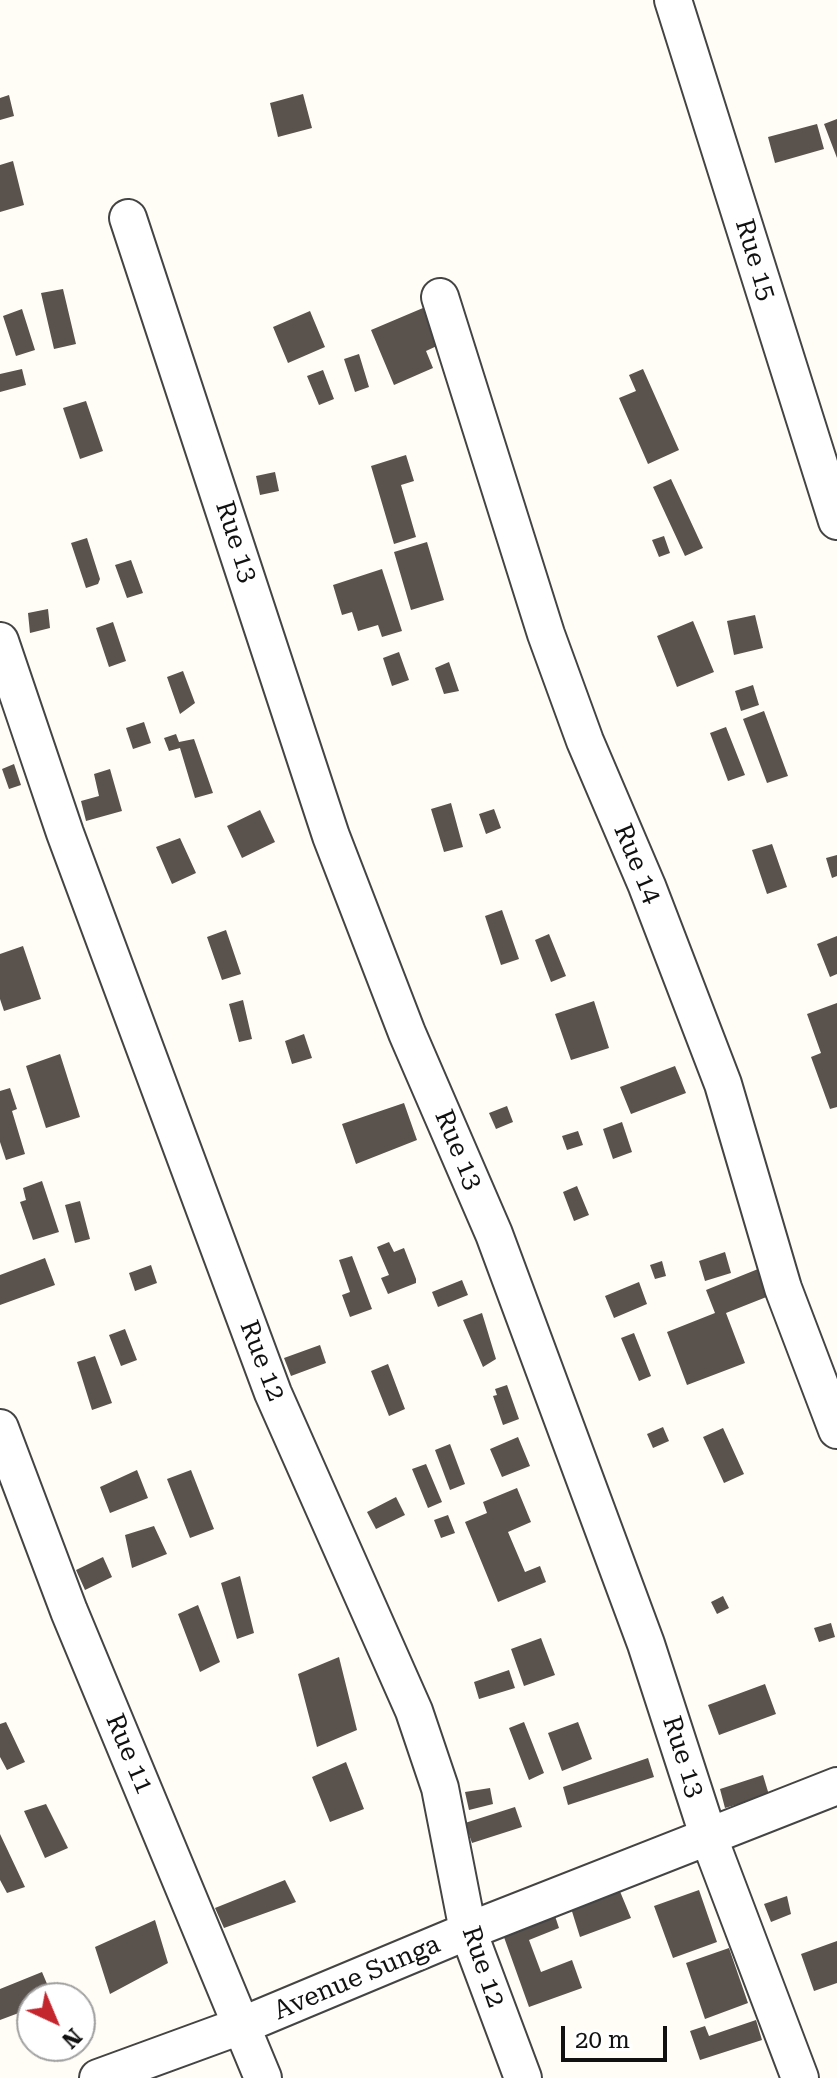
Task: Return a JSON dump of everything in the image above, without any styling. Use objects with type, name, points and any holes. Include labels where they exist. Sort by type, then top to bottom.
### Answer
[{"type":"street","name":"Rue 15","points":[[673,0],[837,521]]},
{"type":"street","name":"Rue 13","points":[[128,218],[331,836],[407,1033],[494,1234],[646,1644],[709,1838],[800,2078]]},
{"type":"street","name":"Rue 14","points":[[440,297],[546,634],[585,741],[647,886],[723,1084],[783,1288],[837,1430]]},
{"type":"street","name":"Rue 12","points":[[0,641],[65,833],[273,1393],[414,1711],[440,1788],[468,1931],[523,2078]]},
{"type":"street","name":"Rue 11","points":[[0,1428],[69,1611],[263,2078]]},
{"type":"street","name":"Avenue Sunga","points":[[98,2078],[243,2025],[468,1931],[837,1786]]},
{"type":"building","points":[[303,94],[312,128],[278,137],[270,103]]},
{"type":"building","points":[[9,95],[14,116],[0,120],[0,98]]},
{"type":"building","points":[[837,119],[837,158],[824,124]]},
{"type":"building","points":[[817,124],[824,149],[775,163],[768,137]]},
{"type":"building","points":[[13,161],[24,205],[0,212],[0,165]]},
{"type":"building","points":[[63,289],[76,344],[54,349],[41,293]]},
{"type":"building","points":[[423,308],[439,345],[426,351],[433,368],[394,385],[371,330]]},
{"type":"building","points":[[22,309],[35,350],[16,356],[3,316]]},
{"type":"building","points":[[310,311],[325,347],[288,363],[273,327]]},
{"type":"building","points":[[359,354],[369,387],[355,392],[344,359]]},
{"type":"building","points":[[22,369],[26,385],[0,392],[0,374]]},
{"type":"building","points":[[643,369],[679,450],[648,464],[619,398],[636,391],[629,375]]},
{"type":"building","points":[[323,370],[334,399],[319,405],[307,376]]},
{"type":"building","points":[[86,401],[103,451],[80,459],[63,408]]},
{"type":"building","points":[[406,455],[414,481],[401,485],[416,537],[394,544],[371,466]]},
{"type":"building","points":[[275,472],[279,491],[260,495],[256,476]]},
{"type":"building","points":[[671,479],[703,548],[685,556],[653,487]]},
{"type":"building","points":[[664,536],[670,553],[659,557],[652,540]]},
{"type":"building","points":[[87,538],[100,579],[98,584],[86,588],[71,543]]},
{"type":"building","points":[[427,542],[444,600],[411,610],[394,552]]},
{"type":"building","points":[[131,560],[143,593],[127,598],[115,565]]},
{"type":"building","points":[[382,569],[402,631],[382,637],[378,625],[358,631],[352,612],[342,615],[333,585]]},
{"type":"building","points":[[48,609],[50,628],[30,633],[28,613]]},
{"type":"building","points":[[755,615],[763,648],[734,655],[727,621]]},
{"type":"building","points":[[693,621],[714,672],[677,687],[657,636]]},
{"type":"building","points":[[113,622],[126,661],[109,667],[96,628]]},
{"type":"building","points":[[399,652],[409,680],[392,686],[383,658]]},
{"type":"building","points":[[449,662],[459,691],[444,694],[435,668]]},
{"type":"building","points":[[183,671],[195,703],[180,714],[167,677]]},
{"type":"building","points":[[753,685],[759,705],[741,711],[735,691]]},
{"type":"building","points":[[764,711],[788,776],[767,783],[743,719]]},
{"type":"building","points":[[144,722],[151,743],[133,749],[126,728]]},
{"type":"building","points":[[726,727],[745,775],[728,781],[710,733]]},
{"type":"building","points":[[176,734],[179,742],[194,739],[213,793],[195,798],[180,748],[169,751],[164,738]]},
{"type":"building","points":[[14,764],[21,785],[9,789],[2,769]]},
{"type":"building","points":[[110,769],[122,811],[86,821],[81,801],[99,796],[94,774]]},
{"type":"building","points":[[451,803],[463,847],[444,852],[431,809]]},
{"type":"building","points":[[494,809],[501,828],[486,834],[479,814]]},
{"type":"building","points":[[260,810],[275,842],[242,858],[227,826]]},
{"type":"building","points":[[180,838],[196,873],[172,884],[156,847]]},
{"type":"building","points":[[772,844],[787,887],[767,894],[752,850]]},
{"type":"building","points":[[837,855],[837,876],[832,878],[826,858]]},
{"type":"building","points":[[502,910],[519,959],[501,965],[485,916]]},
{"type":"building","points":[[226,930],[241,974],[222,980],[207,937]]},
{"type":"building","points":[[549,934],[566,976],[551,982],[535,940]]},
{"type":"building","points":[[837,936],[837,974],[830,977],[817,944]]},
{"type":"building","points":[[23,946],[41,999],[4,1011],[0,999],[0,954]]},
{"type":"building","points":[[243,1000],[252,1039],[239,1042],[229,1004]]},
{"type":"building","points":[[594,1001],[609,1048],[571,1060],[555,1014]]},
{"type":"building","points":[[837,1003],[837,1107],[830,1109],[811,1057],[821,1053],[807,1014]]},
{"type":"building","points":[[304,1034],[312,1058],[292,1064],[285,1041]]},
{"type":"building","points":[[60,1054],[80,1117],[46,1128],[26,1066]]},
{"type":"building","points":[[675,1066],[686,1093],[631,1114],[620,1087]]},
{"type":"building","points":[[10,1088],[17,1109],[12,1111],[25,1154],[6,1160],[0,1142],[0,1091]]},
{"type":"building","points":[[404,1103],[417,1140],[356,1164],[342,1124]]},
{"type":"building","points":[[507,1106],[513,1122],[496,1129],[489,1113]]},
{"type":"building","points":[[622,1122],[632,1152],[613,1159],[603,1129]]},
{"type":"building","points":[[578,1131],[583,1145],[567,1150],[562,1136]]},
{"type":"building","points":[[42,1181],[59,1232],[33,1240],[20,1202],[26,1200],[23,1188]]},
{"type":"building","points":[[577,1186],[589,1215],[574,1221],[563,1192]]},
{"type":"building","points":[[80,1201],[90,1239],[75,1243],[65,1205]]},
{"type":"building","points":[[389,1242],[394,1252],[404,1248],[416,1283],[388,1294],[381,1278],[389,1275],[377,1247]]},
{"type":"building","points":[[725,1252],[731,1273],[705,1281],[699,1261]]},
{"type":"building","points":[[352,1256],[372,1309],[350,1317],[342,1295],[350,1292],[339,1260]]},
{"type":"building","points":[[45,1258],[55,1285],[0,1305],[0,1275]]},
{"type":"building","points":[[662,1261],[666,1276],[655,1279],[650,1265]]},
{"type":"building","points":[[151,1265],[157,1283],[135,1291],[129,1273]]},
{"type":"building","points":[[763,1267],[774,1294],[726,1313],[745,1363],[687,1385],[667,1332],[715,1313],[706,1290]]},
{"type":"building","points":[[462,1280],[468,1295],[438,1307],[432,1292]]},
{"type":"building","points":[[639,1282],[647,1304],[614,1318],[605,1296]]},
{"type":"building","points":[[482,1313],[496,1359],[483,1367],[463,1320]]},
{"type":"building","points":[[125,1329],[137,1360],[121,1366],[109,1335]]},
{"type":"building","points":[[634,1333],[651,1376],[639,1381],[621,1338]]},
{"type":"building","points":[[320,1345],[326,1363],[291,1376],[284,1358]]},
{"type":"building","points":[[95,1356],[112,1403],[92,1410],[77,1362]]},
{"type":"building","points":[[388,1364],[405,1409],[389,1416],[371,1371]]},
{"type":"building","points":[[507,1385],[519,1419],[503,1425],[493,1396],[497,1395],[495,1389]]},
{"type":"building","points":[[663,1427],[669,1441],[653,1448],[647,1434]]},
{"type":"building","points":[[723,1428],[744,1474],[724,1483],[703,1437]]},
{"type":"building","points":[[518,1437],[530,1466],[502,1477],[490,1449]]},
{"type":"building","points":[[450,1444],[465,1484],[450,1490],[435,1450]]},
{"type":"building","points":[[426,1464],[442,1502],[428,1508],[412,1469]]},
{"type":"building","points":[[137,1470],[148,1498],[110,1513],[100,1487]]},
{"type":"building","points":[[191,1470],[214,1529],[190,1538],[167,1479]]},
{"type":"building","points":[[517,1488],[531,1522],[508,1532],[525,1572],[540,1566],[546,1582],[498,1602],[465,1522],[487,1513],[483,1502]]},
{"type":"building","points":[[396,1497],[405,1515],[376,1529],[367,1512]]},
{"type":"building","points":[[448,1515],[455,1533],[441,1538],[434,1520]]},
{"type":"building","points":[[154,1526],[167,1554],[132,1568],[125,1535]]},
{"type":"building","points":[[103,1557],[112,1577],[85,1590],[76,1570]]},
{"type":"building","points":[[240,1576],[254,1633],[237,1639],[221,1583]]},
{"type":"building","points":[[723,1596],[729,1608],[717,1614],[711,1602]]},
{"type":"building","points":[[198,1605],[220,1662],[200,1672],[178,1614]]},
{"type":"building","points":[[831,1623],[835,1637],[819,1642],[814,1628]]},
{"type":"building","points":[[541,1638],[555,1675],[524,1686],[511,1649]]},
{"type":"building","points":[[339,1657],[357,1730],[317,1747],[298,1674]]},
{"type":"building","points":[[509,1670],[515,1688],[479,1699],[474,1682]]},
{"type":"building","points":[[765,1684],[776,1714],[719,1735],[708,1705]]},
{"type":"building","points":[[6,1722],[25,1762],[7,1770],[0,1757],[0,1724]]},
{"type":"building","points":[[524,1722],[544,1773],[529,1780],[509,1728]]},
{"type":"building","points":[[578,1722],[592,1759],[562,1771],[548,1733]]},
{"type":"building","points":[[648,1758],[654,1777],[568,1805],[563,1787]]},
{"type":"building","points":[[346,1762],[364,1809],[330,1822],[312,1777]]},
{"type":"building","points":[[763,1775],[769,1795],[725,1808],[720,1789]]},
{"type":"building","points":[[490,1788],[493,1804],[469,1810],[465,1792]]},
{"type":"building","points":[[46,1804],[68,1848],[45,1858],[24,1811]]},
{"type":"building","points":[[515,1807],[522,1827],[472,1843],[465,1823]]},
{"type":"building","points":[[0,1834],[25,1887],[7,1893],[0,1880]]},
{"type":"building","points":[[285,1880],[296,1902],[224,1928],[215,1908]]},
{"type":"building","points":[[619,1889],[631,1918],[580,1937],[570,1905]]},
{"type":"building","points":[[699,1890],[717,1942],[673,1958],[654,1906]]},
{"type":"building","points":[[787,1896],[791,1914],[771,1922],[764,1904]]},
{"type":"building","points":[[554,1913],[559,1928],[529,1940],[541,1972],[572,1960],[582,1988],[529,2007],[500,1926]]},
{"type":"building","points":[[155,1920],[168,1963],[110,1994],[95,1947]]},
{"type":"building","points":[[837,1941],[837,1983],[814,1991],[801,1954]]},
{"type":"building","points":[[729,1948],[748,2003],[705,2019],[686,1963]]},
{"type":"building","points":[[42,1972],[46,1982],[17,1982]]},
{"type":"building","points":[[16,1983],[16,2014],[0,2020],[0,1989]]},
{"type":"building","points":[[756,2020],[762,2040],[700,2060],[690,2031],[705,2026],[709,2036]]}]
